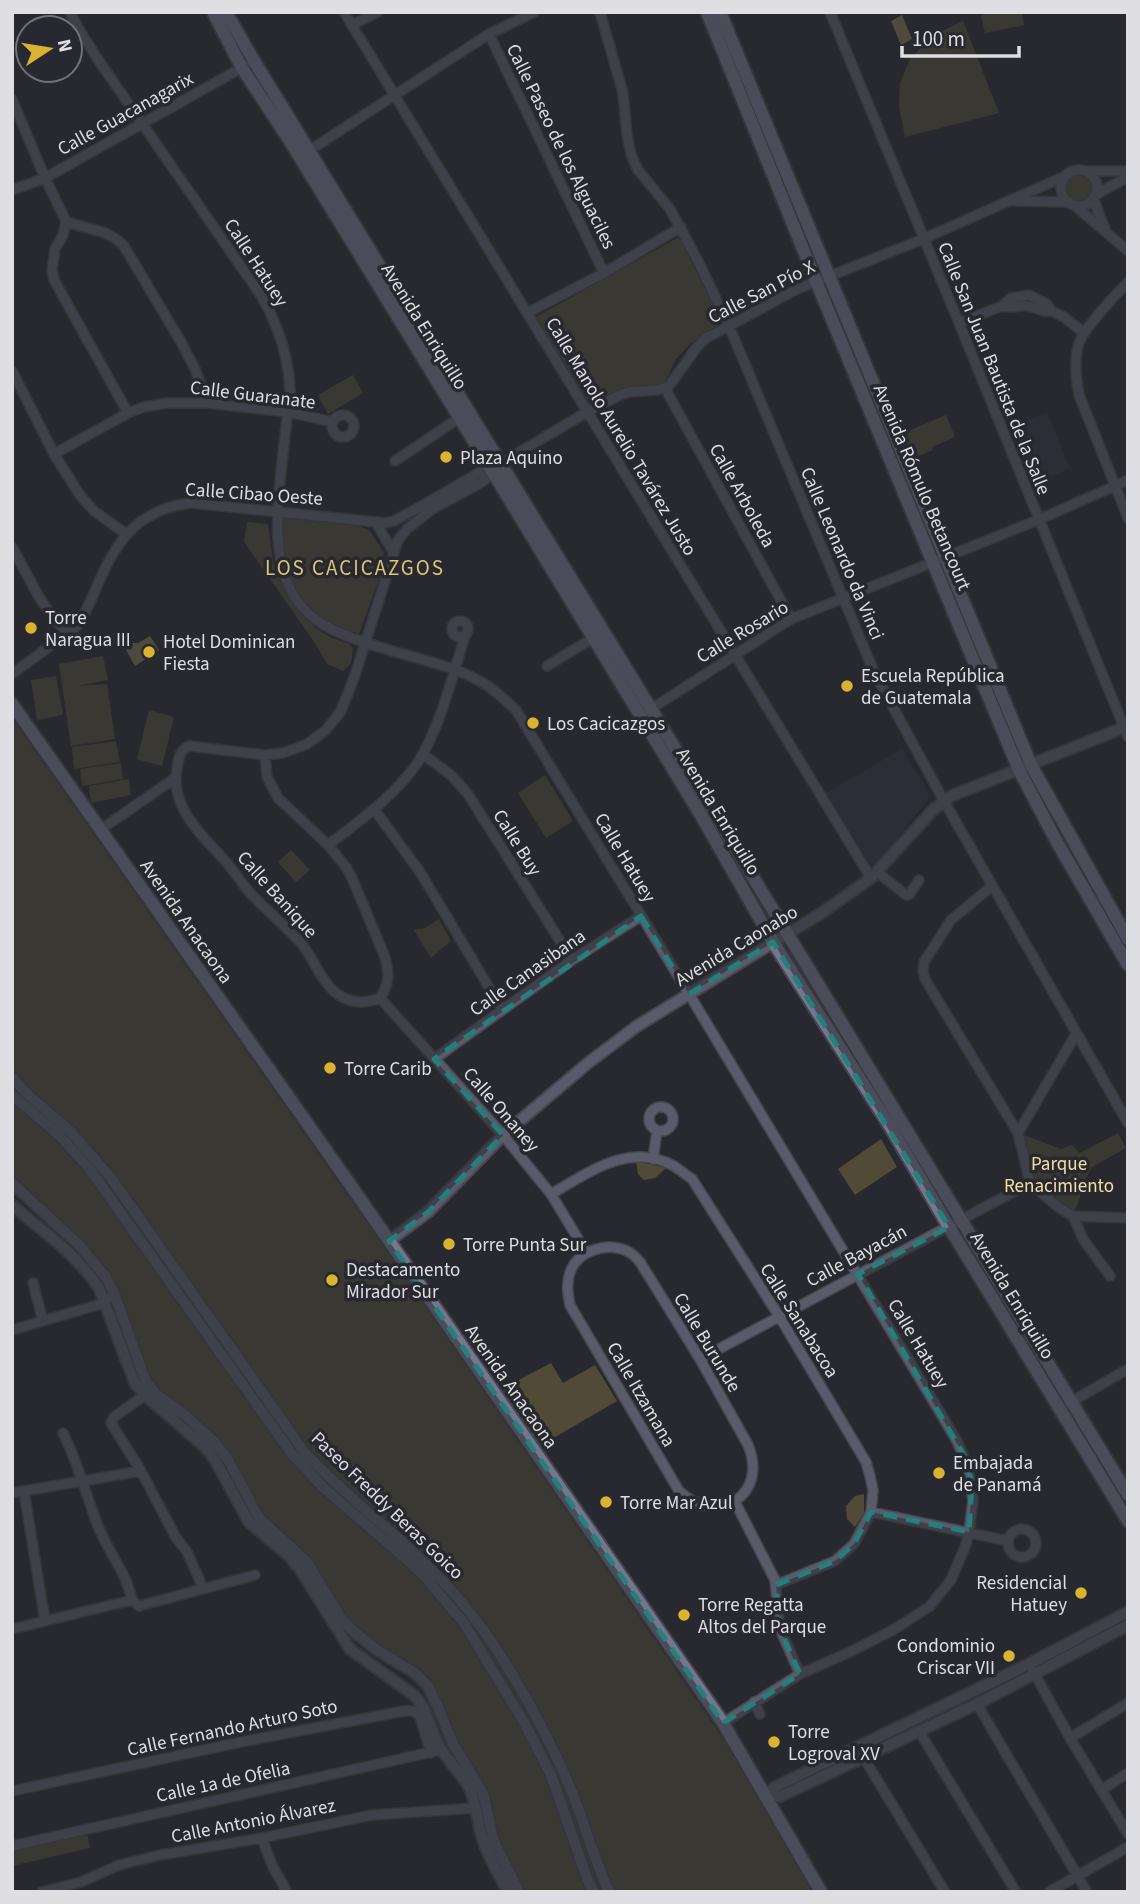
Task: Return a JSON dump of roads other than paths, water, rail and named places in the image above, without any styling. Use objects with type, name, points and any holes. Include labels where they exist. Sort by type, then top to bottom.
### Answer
[{"type":"main road","name":"Avenida Enriquillo","points":[[213,12],[242,68],[357,240],[496,467],[651,709],[773,942],[890,1126],[948,1227],[1128,1521]]},
{"type":"main road","name":"Avenida Enriquillo","points":[[226,12],[310,150],[357,240],[459,418],[496,467],[593,638],[787,934],[1128,1495]]},
{"type":"main road","name":"Avenida Rómulo Betancourt","points":[[708,12],[816,281],[940,560]]},
{"type":"main road","name":"Avenida Rómulo Betancourt","points":[[720,12],[829,276],[940,560],[1025,767],[1086,892],[1128,965]]},
{"type":"main road","name":"Avenida Anacaona","points":[[12,704],[723,1723],[821,1892]]},
{"type":"main road","name":"Avenida Rómulo Betancourt","points":[[1025,767],[1128,939]]},
{"type":"street","name":"Calle Hatuey","points":[[70,12],[99,61],[262,296],[279,332],[288,363],[290,392],[277,512],[277,542],[279,558],[293,594],[308,613],[323,625],[365,643],[454,670],[488,686],[516,710],[965,1457],[973,1501],[969,1532],[951,1580],[929,1607],[893,1630],[800,1674],[723,1723]]},
{"type":"street","name":"Calle Manolo Aurelio Tavárez Justo","points":[[344,12],[735,655],[874,875]]},
{"type":"street","points":[[352,25],[378,12]]},
{"type":"street","points":[[310,150],[489,34],[534,12]]},
{"type":"street","name":"Calle Leonardo da Vinci","points":[[600,12],[624,93],[631,154],[638,170],[681,227],[729,326],[875,674],[1128,1124]]},
{"type":"street","name":"Calle San Juan Bautista de la Salle","points":[[830,12],[1126,730]]},
{"type":"street","name":"Calle Paseo de los Alguaciles","points":[[489,34],[604,273]]},
{"type":"street","name":"Calle Guacanagarix","points":[[12,190],[45,178],[254,61]]},
{"type":"street","points":[[12,99],[66,220],[77,226],[103,230],[116,237],[124,246],[181,342],[195,369],[206,402]]},
{"type":"street","points":[[1110,236],[1094,197],[1097,191],[1095,179],[1081,170],[1070,172],[1062,181],[1065,198],[1072,203],[1110,236],[1128,251]]},
{"type":"street","points":[[1086,172],[1128,171]]},
{"type":"street","name":"Calle San Pío X","points":[[665,388],[672,383],[706,338],[795,290],[923,240],[1070,172]]},
{"type":"street","points":[[1072,203],[1086,204],[1128,177]]},
{"type":"street","name":"Calle San Pío X","points":[[1010,201],[1072,203]]},
{"type":"street","points":[[66,220],[63,235],[55,249],[52,270],[54,280],[128,413]]},
{"type":"street","points":[[527,313],[604,273],[681,227]]},
{"type":"street","points":[[1128,282],[1084,333],[1078,346],[1076,363],[1079,395],[1128,518]]},
{"type":"street","points":[[959,323],[1002,306],[1012,298],[1029,295],[1047,304],[1051,311],[1064,317],[1084,333]]},
{"type":"street","points":[[12,371],[54,454],[79,494],[94,511],[126,534]]},
{"type":"street","points":[[100,830],[175,778],[179,754],[189,746],[265,755],[283,753],[307,744],[326,730],[341,711],[355,675],[393,551],[407,530],[431,510],[513,456],[611,398],[629,392],[665,388]]},
{"type":"street","name":"Calle Arboleda","points":[[665,388],[791,619]]},
{"type":"street","name":"Calle Guaranate","points":[[54,454],[128,413],[167,403],[206,402],[288,412],[333,422]]},
{"type":"street","points":[[395,461],[459,418]]},
{"type":"street","name":"Calle Cibao Oeste","points":[[12,674],[77,626],[117,547],[126,534],[154,513],[175,505],[191,503],[332,516],[376,523],[394,521],[496,467]]},
{"type":"street","name":"Calle Rosario","points":[[651,709],[791,619],[1038,520],[1128,480]]},
{"type":"street","points":[[376,523],[393,551]]},
{"type":"street","points":[[12,547],[39,597],[67,634]]},
{"type":"street","points":[[328,845],[374,809],[410,772],[423,754],[437,725],[465,636]]},
{"type":"street","points":[[547,666],[593,638]]},
{"type":"street","name":"Avenida Caonabo","points":[[389,1241],[428,1212],[503,1135],[587,1063],[637,1027],[824,912],[874,875],[944,801],[964,790],[1126,730]]},
{"type":"street","name":"Calle Buy","points":[[423,754],[452,776],[468,794],[572,960]]},
{"type":"street","points":[[265,755],[267,777],[278,798],[328,845],[352,878],[388,969],[386,990],[380,998]]},
{"type":"street","name":"Calle Banique","points":[[175,778],[182,807],[190,821],[250,893],[302,944],[333,990],[341,997],[353,1001],[365,1002],[380,998]]},
{"type":"street","points":[[374,809],[420,872],[502,1009]]},
{"type":"street","points":[[874,875],[906,895],[909,895],[919,880]]},
{"type":"street","points":[[1086,892],[1097,885]]},
{"type":"street","points":[[992,886],[951,920],[924,962],[925,979],[1018,1133],[1030,1183],[1073,1216],[1128,1218]]},
{"type":"street","name":"Calle Canasibana","points":[[434,1059],[572,960],[641,916]]},
{"type":"street","name":"Calle Onaney","points":[[380,998],[503,1135],[551,1194],[583,1255]]},
{"type":"street","points":[[1018,1133],[1076,1034]]},
{"type":"street","name":"Paseo Freddy Beras Goico","points":[[12,1077],[26,1093],[71,1132],[111,1178],[305,1453],[411,1548],[464,1605],[502,1660],[560,1764],[609,1892]]},
{"type":"street","name":"Paseo Freddy Beras Goico","points":[[12,1095],[59,1135],[89,1168],[292,1454],[324,1488],[426,1578],[464,1623],[551,1775],[594,1892]]},
{"type":"street","points":[[653,1159],[657,1131]]},
{"type":"street","name":"Calle Sanabacoa","points":[[551,1194],[604,1164],[631,1156],[673,1165],[692,1179],[779,1316],[866,1462],[873,1490],[871,1512],[854,1544],[835,1561],[776,1585]]},
{"type":"street","points":[[12,1183],[102,1270],[114,1293],[146,1382],[156,1394],[186,1416],[214,1442],[227,1458],[259,1518],[307,1562],[341,1618],[377,1650],[415,1673],[428,1686],[453,1745],[483,1793],[496,1849],[519,1892]]},
{"type":"street","name":"Calle Bayacán","points":[[700,1359],[1030,1183]]},
{"type":"street","points":[[12,1205],[86,1269],[99,1288],[135,1383],[145,1395],[205,1447],[249,1522],[290,1556],[350,1648],[421,1702],[436,1751],[469,1787],[484,1842],[508,1892]]},
{"type":"street","points":[[1073,1216],[1083,1239],[1110,1276]]},
{"type":"street","name":"Calle Burunde","points":[[583,1255],[598,1248],[609,1247],[623,1248],[633,1254],[700,1359],[754,1458],[754,1472],[750,1484],[735,1502]]},
{"type":"street","name":"Calle Itzamana","points":[[583,1255],[571,1268],[567,1280],[570,1305],[673,1482],[689,1500],[701,1505],[735,1502]]},
{"type":"street","points":[[33,1283],[43,1321]]},
{"type":"street","points":[[12,1330],[104,1303],[114,1293]]},
{"type":"street","points":[[1059,1409],[1128,1369]]},
{"type":"street","points":[[145,1395],[114,1417],[111,1423],[141,1471],[175,1536],[187,1552],[203,1588]]},
{"type":"street","points":[[63,1433],[106,1544],[128,1580],[132,1600],[139,1606],[254,1574]]},
{"type":"street","points":[[12,1493],[141,1471]]},
{"type":"street","points":[[24,1491],[45,1621]]},
{"type":"street","points":[[735,1502],[772,1572],[776,1585],[780,1629],[800,1674]]},
{"type":"street","points":[[871,1512],[1008,1541]]},
{"type":"street","points":[[12,1629],[132,1600]]},
{"type":"street","points":[[765,1797],[781,1796],[977,1703],[1128,1612]]},
{"type":"street","points":[[765,1797],[775,1787],[1128,1625]]},
{"type":"street","points":[[1032,1669],[1128,1834]]},
{"type":"street","points":[[754,1702],[760,1714]]},
{"type":"street","points":[[977,1703],[1087,1892]]},
{"type":"street","points":[[1070,1738],[1128,1703]]},
{"type":"street","name":"Calle Fernando Arturo Soto","points":[[12,1791],[246,1741],[404,1711],[414,1711],[420,1717],[436,1751]]},
{"type":"street","points":[[919,1731],[1016,1892]]},
{"type":"street","name":"Calle 1a de Ofelia","points":[[12,1846],[436,1751]]},
{"type":"street","points":[[862,1757],[945,1892]]},
{"type":"street","points":[[1101,1790],[1128,1773]]},
{"type":"street","name":"Calle Antonio Álvarez","points":[[42,1892],[81,1882],[125,1863],[160,1855],[262,1838],[372,1815],[476,1808]]},
{"type":"street","points":[[567,1817],[580,1813]]},
{"type":"street","points":[[262,1838],[272,1865],[287,1892]]},
{"type":"street","points":[[1049,1892],[1128,1847]]},
{"type":"place","name":"Plaza Aquino","points":[[446,457]]},
{"type":"place","name":"Torre Naragua III","points":[[31,628]]},
{"type":"place","name":"Hotel Dominican Fiesta","points":[[149,652]]},
{"type":"place","name":"Escuela República de Guatemala","points":[[847,686]]},
{"type":"place","name":"Los Cacicazgos","points":[[533,723]]},
{"type":"place","name":"Torre Carib","points":[[330,1068]]},
{"type":"place","name":"Torre Punta Sur","points":[[449,1244]]},
{"type":"place","name":"Destacamento Mirador Sur","points":[[332,1280]]},
{"type":"place","name":"Embajada de Panamá","points":[[939,1473]]},
{"type":"place","name":"Torre Mar Azul","points":[[606,1502]]},
{"type":"place","name":"Residencial Hatuey","points":[[1081,1593]]},
{"type":"place","name":"Torre Regatta Altos del Parque","points":[[684,1615]]},
{"type":"place","name":"Condominio Criscar VII","points":[[1009,1656]]},
{"type":"place","name":"Torre Logroval XV","points":[[774,1742]]},
{"type":"district","name":"LOS CACICAZGOS","points":[[355,568]]},
{"type":"park label","name":"Parque Renacimiento","points":[[1059,1174]]}]
